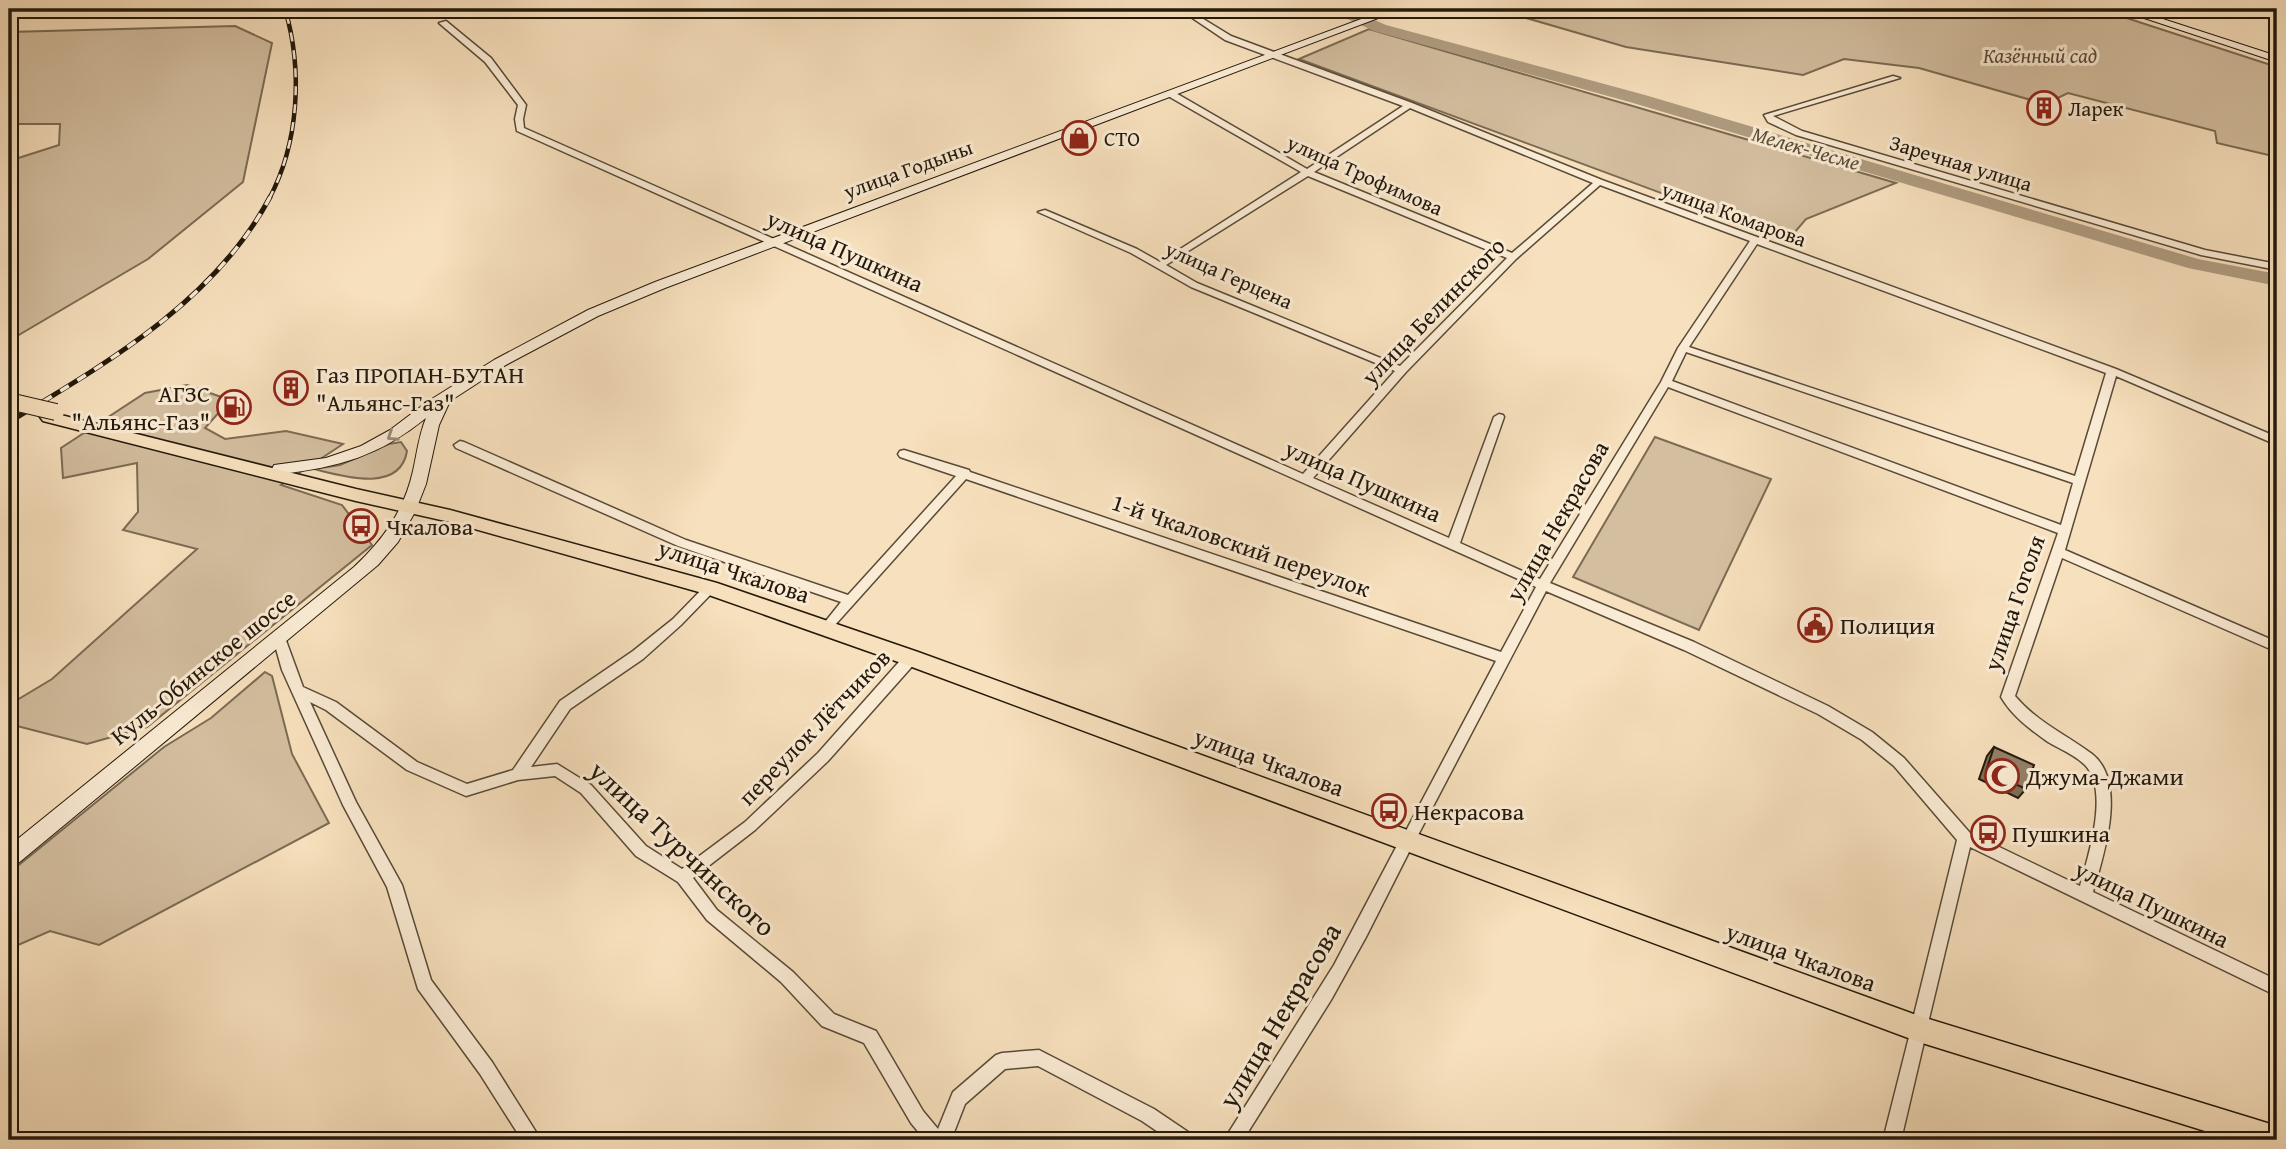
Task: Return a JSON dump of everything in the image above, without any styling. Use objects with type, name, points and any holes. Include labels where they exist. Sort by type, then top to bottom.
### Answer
[{"type":"main road","name":"улица Годыны","points":[[277,472],[327,463],[367,450],[396,434],[447,396],[508,358],[593,313],[771,242],[1397,9]]},
{"type":"main road","points":[[2122,9],[2277,59]]},
{"type":"main road","name":"улица Годыны","points":[[411,504],[434,413],[447,396]]},
{"type":"main road","points":[[9,401],[52,415]]},
{"type":"main road","points":[[9,407],[52,415]]},
{"type":"main road","name":"улица Чкалова","points":[[52,415],[411,504],[712,584],[914,655],[1920,1024],[2277,1140]]},
{"type":"main road","name":"Куль-Обинское шоссе","points":[[9,858],[376,557],[396,535],[411,504]]},
{"type":"main road","name":"улица Чкалова","points":[[1920,1024],[2277,1128]]},
{"type":"street","name":"улица Комарова","points":[[1183,9],[1228,38],[1409,105],[1599,182],[2112,370],[2277,441]]},
{"type":"street","name":"улица Пушкина","points":[[443,23],[488,60],[522,104],[520,129],[1543,585],[1689,646],[1823,710],[1867,736],[1899,762],[1965,838],[2277,988]]},
{"type":"street","name":"Заречная улица","points":[[1896,78],[1769,115],[1771,120],[1799,133],[2211,255],[2277,268]]},
{"type":"street","name":"улица Трофимова","points":[[1171,94],[1307,172],[1513,257]]},
{"type":"street","points":[[1159,266],[1409,105]]},
{"type":"street","name":"улица Белинского","points":[[1306,478],[1402,370],[1513,257],[1599,182]]},
{"type":"street","name":"улица Герцена","points":[[1042,212],[1134,251],[1194,285],[1402,370]]},
{"type":"street","name":"улица Некрасова","points":[[1233,1140],[1288,1059],[1355,943],[1392,867],[1543,585],[1667,382],[1683,348],[1755,240]]},
{"type":"street","points":[[1683,348],[2078,481]]},
{"type":"street","name":"улица Гоголя","points":[[2085,895],[2098,845],[2104,800],[2099,776],[2092,763],[2026,720],[2008,697],[2065,531],[2112,370]]},
{"type":"street","points":[[1667,382],[2065,531]]},
{"type":"street","points":[[1453,545],[1499,417]]},
{"type":"street","points":[[460,445],[682,543],[849,600]]},
{"type":"street","name":"1-й Чкаловский переулок","points":[[904,454],[1504,658]]},
{"type":"street","points":[[829,626],[849,600],[965,473]]},
{"type":"street","points":[[2058,552],[2277,647]]},
{"type":"street","points":[[518,774],[565,705],[638,655],[677,622],[712,584]]},
{"type":"street","points":[[279,638],[299,691],[351,805],[394,885],[425,984],[486,1068],[532,1140]]},
{"type":"street","name":"переулок Лётчиков","points":[[682,877],[750,826],[814,766],[914,655]]},
{"type":"street","name":"улица Турчинского","points":[[299,691],[331,706],[412,766],[466,789],[518,774],[557,770],[586,789],[641,851],[682,877],[712,915],[787,977],[828,1020],[870,1037],[917,1117],[936,1140]]},
{"type":"street","points":[[1892,1140],[1965,838]]},
{"type":"street","points":[[943,1140],[959,1098],[1002,1061],[1039,1058],[1148,1115],[1185,1140]]},
{"type":"green space","name":"Казённый сад","points":[[1495,9],[2099,9],[2277,67],[2277,157],[2217,143],[2215,131],[2068,93],[2045,104],[1919,68],[1844,59],[1803,75],[1626,47]]},
{"type":"green space","points":[[235,26],[272,43],[243,182],[148,259],[17,336],[9,335],[9,161],[59,145],[60,124],[9,124],[9,32]]},
{"type":"green space","points":[[1369,29],[1896,183],[1806,219],[1788,240],[1299,59]]},
{"type":"green space","points":[[187,385],[230,400],[205,428],[225,439],[286,431],[343,444],[281,485],[342,505],[372,545],[147,727],[87,744],[9,724],[9,698],[17,700],[52,679],[197,549],[123,530],[138,512],[137,463],[63,478],[61,448],[145,393]]},
{"type":"green space","points":[[1655,437],[1771,479],[1699,630],[1573,577]]},
{"type":"green space","points":[[401,442],[407,451],[402,464],[393,473],[382,477],[354,478],[314,469],[340,465],[389,444]]},
{"type":"green space","points":[[265,672],[272,676],[292,754],[329,823],[99,945],[50,931],[9,949],[9,873],[164,747],[211,718]]},
{"type":"building","points":[[1994,747],[2034,765],[2026,789],[1986,771]]},
{"type":"waterway","name":"Мелек-Чесме","points":[[1337,9],[1380,28],[1639,99],[2195,264],[2277,280]]},
{"type":"railway","points":[[270,198],[287,154],[295,106],[294,57],[285,9]]},
{"type":"railway","points":[[9,422],[120,352],[189,298],[220,268],[247,234],[270,198]]},
{"type":"place","name":"Ларек","points":[[2044,108]]},
{"type":"place","name":"СТО","points":[[1079,138]]},
{"type":"place","name":"Газ ПРОПАН-БУТАН \"Альянс-Газ\"","points":[[291,388]]},
{"type":"place","name":"АГЗС \"Альянс-Газ\"","points":[[234,407]]},
{"type":"place","name":"Чкалова","points":[[361,526]]},
{"type":"place","name":"Полиция","points":[[1815,625]]},
{"type":"place","name":"Джума-Джами","points":[[2002,776]]},
{"type":"place","name":"Некрасова","points":[[1389,811]]},
{"type":"place","name":"Пушкина","points":[[1988,833]]}]
